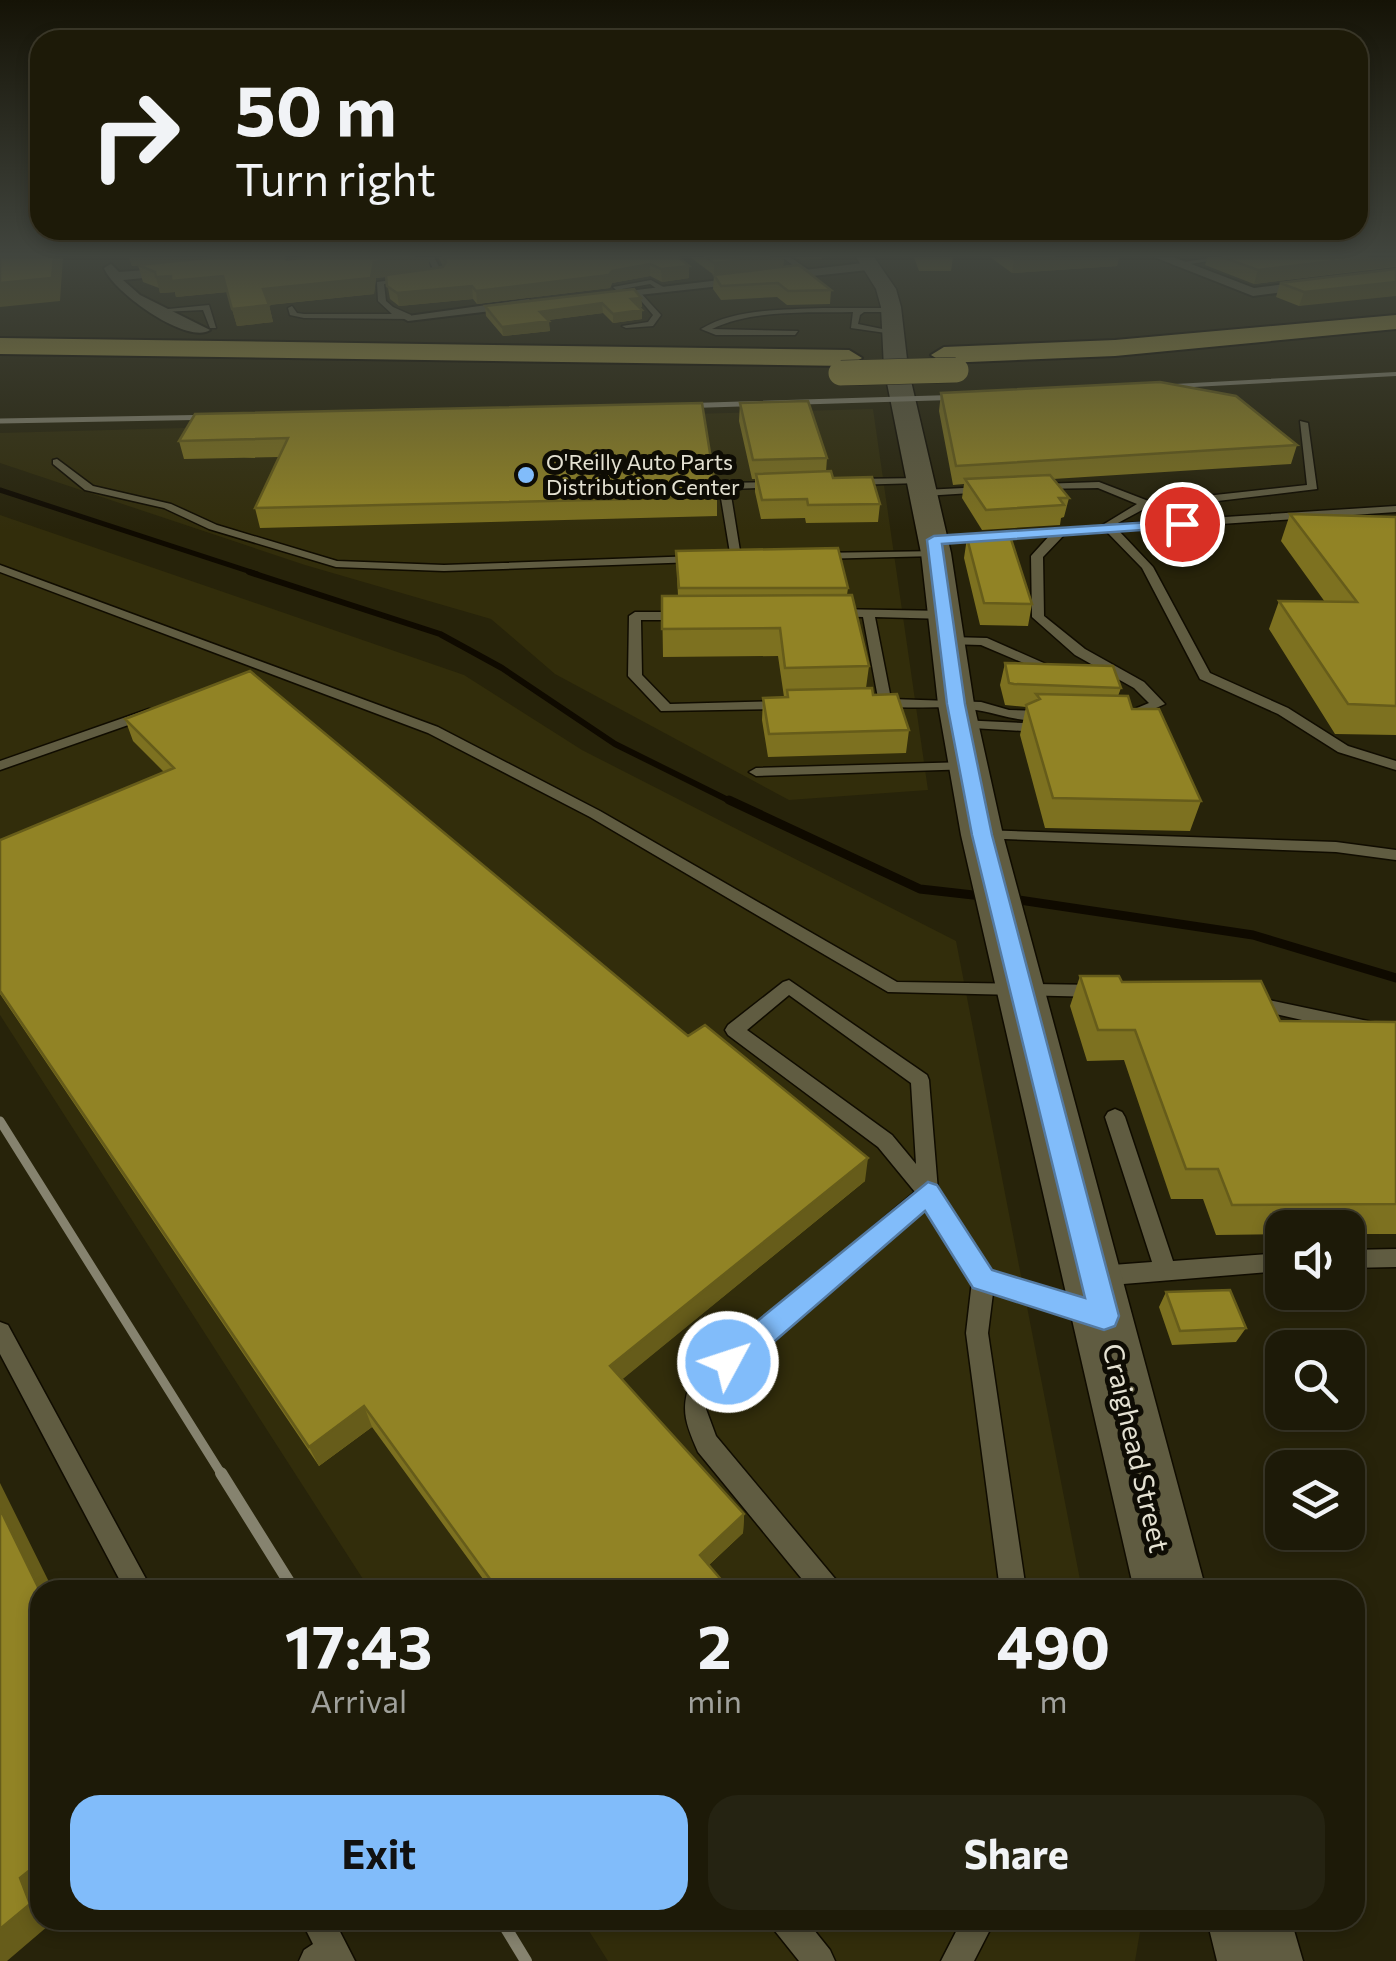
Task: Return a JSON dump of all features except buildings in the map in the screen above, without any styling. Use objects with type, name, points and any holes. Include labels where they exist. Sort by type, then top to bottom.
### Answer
[{"type":"highway","points":[[106,349],[845,366]]},
{"type":"highway","points":[[950,363],[1108,349]]},
{"type":"highway","points":[[0,364],[528,374],[1150,360],[1278,349]]},
{"type":"street","name":"Craighead Street","points":[[889,349],[935,547],[958,714],[984,842],[1168,1580]]},
{"type":"street","points":[[1252,1930],[1260,1961]]},
{"type":"lane","points":[[1107,529],[1134,508],[1148,505],[1314,487],[1304,423]]},
{"type":"lane","points":[[57,462],[89,488],[167,506],[213,527],[336,564],[444,568],[738,557],[724,486],[803,483]]},
{"type":"lane","points":[[843,482],[1000,489]]},
{"type":"lane","points":[[1018,488],[1100,485],[1148,505]]},
{"type":"lane","points":[[799,556],[935,547],[1060,532],[1396,509]]},
{"type":"lane","points":[[1107,529],[1147,568],[1205,676],[1283,711],[1343,749],[1396,766]]},
{"type":"lane","points":[[1060,532],[1037,556],[1038,617],[1080,652],[1139,685],[1158,704],[1128,718],[1108,717]]},
{"type":"lane","points":[[0,568],[449,738],[595,814],[894,988],[1017,979],[1120,993]]},
{"type":"lane","points":[[868,612],[885,702]]},
{"type":"lane","points":[[811,614],[868,612],[948,628],[1057,672]]},
{"type":"lane","points":[[694,616],[635,616],[636,676],[666,708],[806,704]]},
{"type":"lane","points":[[251,675],[268,668]]},
{"type":"lane","points":[[865,702],[885,702],[1023,727]]},
{"type":"lane","points":[[958,714],[987,706],[1008,714],[1055,716]]},
{"type":"lane","points":[[0,766],[162,708]]},
{"type":"lane","points":[[756,772],[968,766]]},
{"type":"lane","points":[[984,842],[1336,847],[1396,855]]},
{"type":"lane","points":[[928,1193],[920,1080],[790,986],[734,1030],[884,1141],[928,1193],[983,1280],[977,1333],[1012,1580]]},
{"type":"lane","points":[[1228,1000],[1396,1034]]},
{"type":"lane","points":[[1115,1118],[1166,1269]]},
{"type":"lane","points":[[820,1580],[708,1444],[694,1409],[700,1387],[928,1193]]},
{"type":"lane","points":[[1365,1259],[1396,1258]]},
{"type":"lane","points":[[983,1280],[1099,1296],[1166,1269],[1265,1263]]},
{"type":"lane","points":[[0,1332],[134,1580]]},
{"type":"lane","points":[[320,1930],[329,1957]]},
{"type":"lane","points":[[794,1930],[819,1961]]},
{"type":"lane","points":[[958,1961],[974,1930]]},
{"type":"shaded area","points":[[873,409],[928,790],[789,800],[555,674],[491,619],[305,565],[0,463],[0,433]]},
{"type":"shaded area","points":[[0,515],[464,675],[582,750],[956,941],[1080,1580],[364,1580],[0,1015]]},
{"type":"shaded area","points":[[588,1930],[1140,1930],[1135,1961],[608,1961]]},
{"type":"waterway","points":[[0,490],[257,574]]},
{"type":"waterway","points":[[249,572],[440,634],[502,668],[615,744],[734,803]]},
{"type":"waterway","points":[[729,800],[920,889],[982,896]]},
{"type":"waterway","points":[[1013,899],[1253,935],[1396,978]]},
{"type":"railway","points":[[1156,387],[1396,374]]},
{"type":"railway","points":[[677,406],[967,397]]},
{"type":"railway","points":[[0,421],[222,417]]},
{"type":"railway","points":[[0,1121],[222,1475]]},
{"type":"railway","points":[[221,1473],[288,1580]]},
{"type":"railway","points":[[507,1930],[526,1961]]},
{"type":"place","name":"O'Reilly Auto Parts Distribution Center","points":[[526,475]]},
{"type":"route","points":[[728,1362],[928,1193],[983,1280],[1104,1316],[982,835],[956,704],[934,540],[1182,524]]}]
